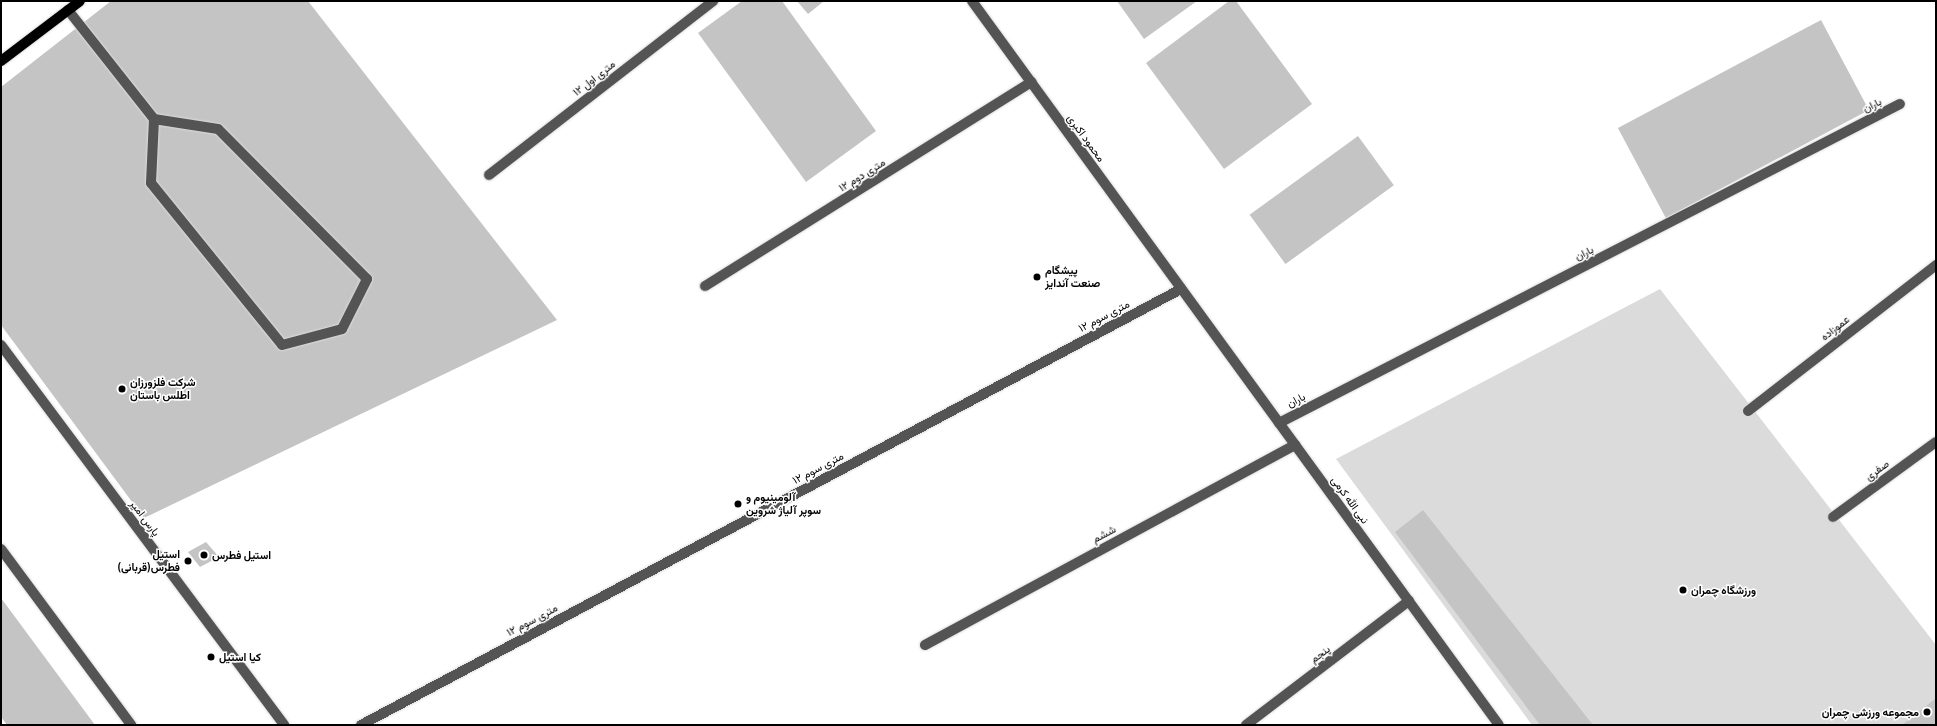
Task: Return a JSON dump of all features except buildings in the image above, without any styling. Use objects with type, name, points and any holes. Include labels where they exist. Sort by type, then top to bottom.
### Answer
[{"type":"main road","points":[[1,60],[80,1]]},
{"type":"street","name":"۱۲ متری اول","points":[[489,175],[713,1]]},
{"type":"street","name":"محمود اکبری","points":[[972,1],[1181,289]]},
{"type":"street","points":[[68,10],[154,119],[151,183],[282,345],[342,329],[367,279],[218,129],[154,119]]},
{"type":"street","name":"۱۲ متری دوم","points":[[705,286],[1031,82]]},
{"type":"street","name":"باران","points":[[1279,423],[1900,104]]},
{"type":"street","name":"عموزاده","points":[[1748,411],[1936,265]]},
{"type":"street","name":"نبی الله کرمی","points":[[1181,289],[1499,725]]},
{"type":"street","name":"۱۲ متری سوم","points":[[361,725],[1181,289]]},
{"type":"street","name":"پارس امیر","points":[[1,345],[284,725]]},
{"type":"street","name":"صفری","points":[[1833,517],[1936,442]]},
{"type":"street","name":"ششم","points":[[925,645],[1295,445]]},
{"type":"street","points":[[1,550],[131,725]]},
{"type":"street","name":"پنجم","points":[[1246,725],[1409,601]]},
{"type":"shaded area","name":"ورزشگاه چمران","points":[[1660,289],[1936,645],[1936,725],[1532,725],[1336,459]]},
{"type":"place","name":"پیشگام صنعت آندایز","points":[[1037,277]]},
{"type":"place","name":"شرکت فلزورزان اطلس باستان","points":[[122,389]]},
{"type":"place","name":"آلومینیوم و سوپر آلیاژ شروین","points":[[738,504]]},
{"type":"place","name":"استیل فطرس","points":[[204,555]]},
{"type":"place","name":"استیل فطرس(قربانی)","points":[[188,561]]},
{"type":"place","name":"ورزشگاه چمران","points":[[1683,590]]},
{"type":"place","name":"کیا استیل","points":[[211,657]]},
{"type":"place","name":"مجموعه ورزشی چمران","points":[[1927,712]]}]
